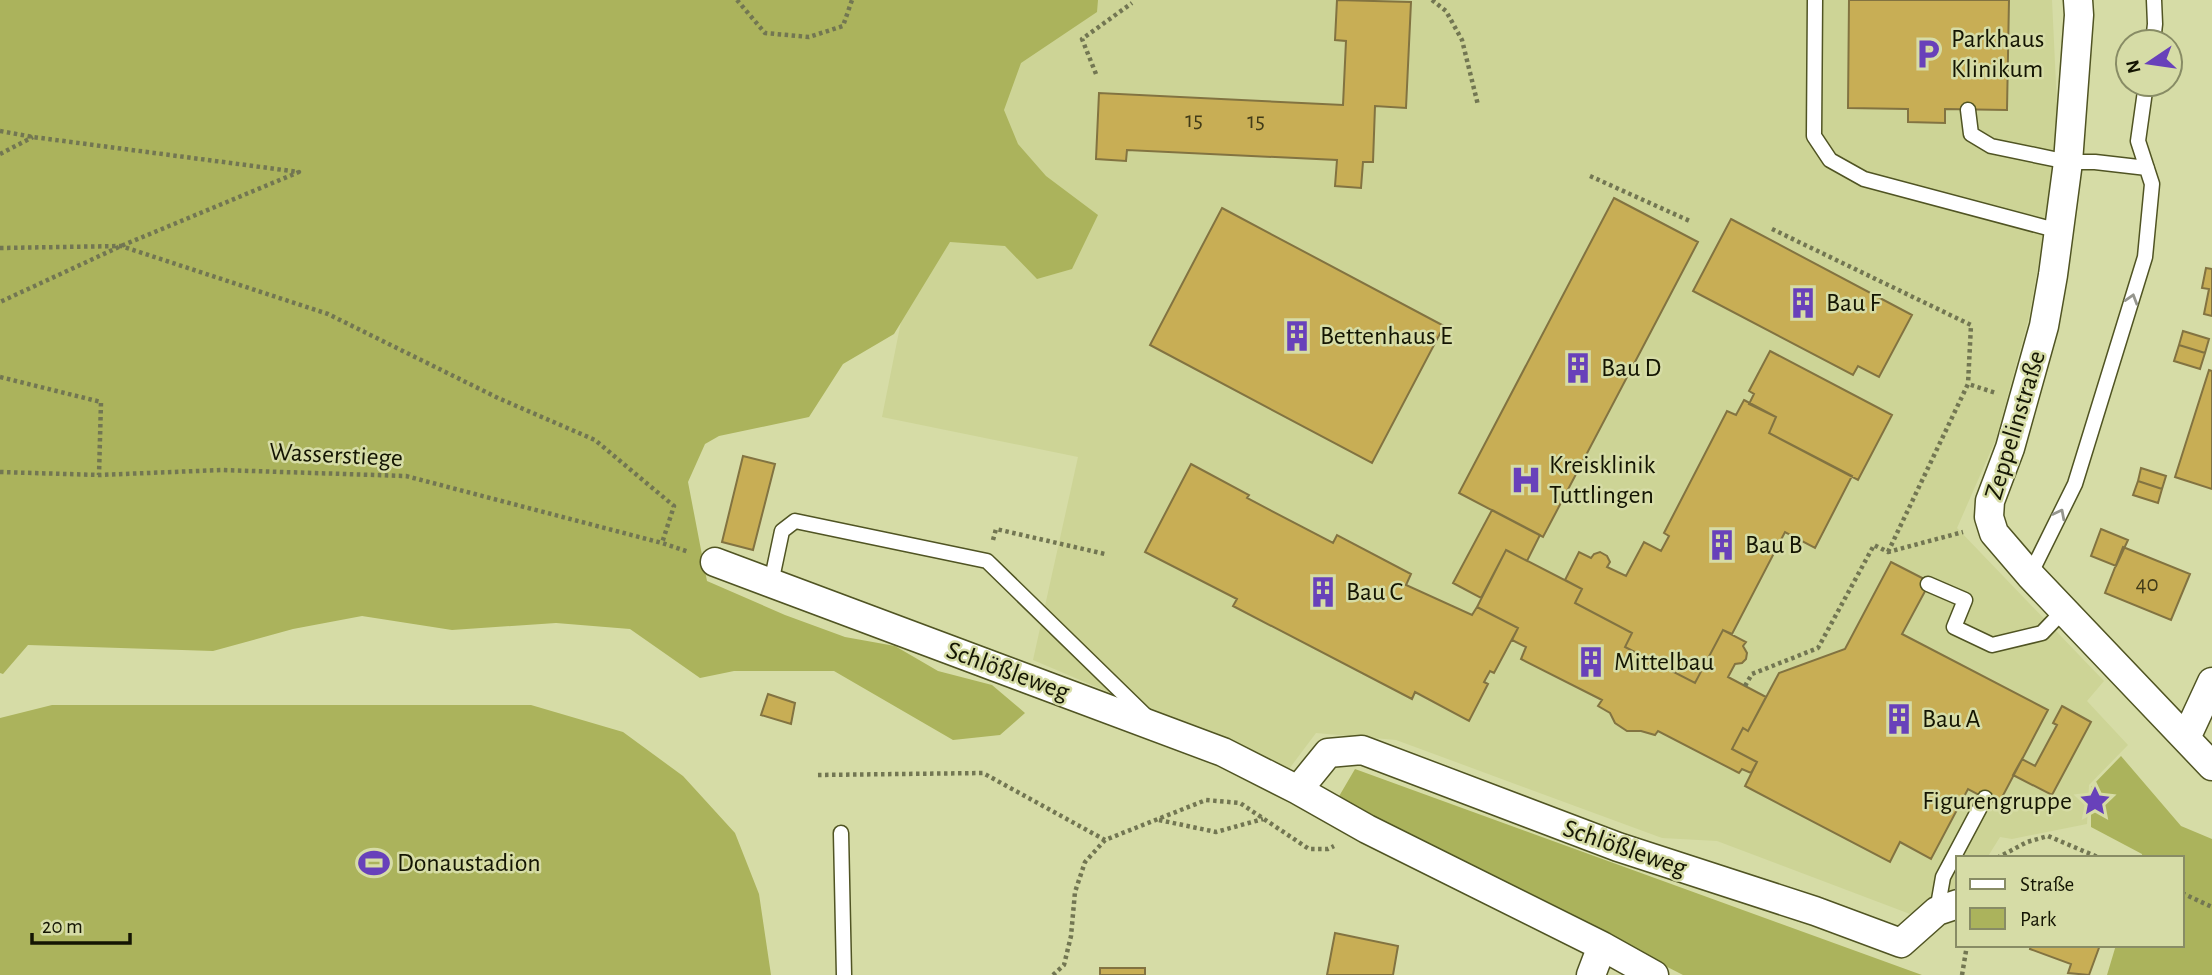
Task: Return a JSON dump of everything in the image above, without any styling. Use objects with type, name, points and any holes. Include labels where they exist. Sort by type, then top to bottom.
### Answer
[{"type":"street","name":"Zeppelinstraße","points":[[2078,0],[2068,162],[2044,326],[2010,448],[1990,501],[1989,517],[1994,533],[2030,575],[2212,766]]},
{"type":"street","name":"Schlößleweg","points":[[715,562],[1223,752],[1367,829],[1602,946],[1654,975]]},
{"type":"street","points":[[2186,738],[2212,682]]},
{"type":"street","name":"Schlößleweg","points":[[1298,790],[1328,753],[1362,750],[1618,847],[1815,911],[1901,943],[1948,908]]},
{"type":"street","points":[[1591,975],[1602,946]]},
{"type":"lane","points":[[1815,0],[1814,136],[1830,160],[1864,179],[2059,231]]},
{"type":"lane","points":[[2154,0],[2155,28]]},
{"type":"lane","points":[[2030,575],[2075,484],[2145,257],[2152,184],[2138,141],[2145,98]]},
{"type":"lane","points":[[1968,110],[1971,134],[1991,146],[2068,162],[2147,168]]},
{"type":"lane","points":[[771,583],[782,531],[794,520],[987,561],[1156,726]]},
{"type":"lane","points":[[1928,584],[1965,600],[1954,627],[1992,645],[2042,633],[2064,610]]},
{"type":"lane","points":[[1948,908],[1942,877],[1985,798]]},
{"type":"lane","points":[[841,833],[844,975]]},
{"type":"path","points":[[737,0],[765,33],[808,37],[842,26],[852,0]]},
{"type":"path","points":[[1432,0],[1446,11],[1462,40],[1478,105]]},
{"type":"path","points":[[1096,74],[1082,39],[1132,3]]},
{"type":"path","points":[[0,131],[299,172],[121,246],[0,302]]},
{"type":"path","points":[[0,154],[33,137]]},
{"type":"path","points":[[1590,176],[1692,222]]},
{"type":"path","points":[[1772,229],[1971,325],[1968,384],[1888,552]]},
{"type":"path","points":[[0,248],[121,246]]},
{"type":"path","name":"Wasserstiege","points":[[0,472],[99,475],[221,470],[406,475],[662,543],[674,506],[595,440],[498,398],[328,314],[121,246]]},
{"type":"path","points":[[0,377],[101,402],[99,475]]},
{"type":"path","points":[[1968,384],[2024,401]]},
{"type":"path","points":[[1745,686],[1752,674],[1818,648],[1874,545],[1888,552],[1991,525]]},
{"type":"path","points":[[987,561],[996,529],[1105,554]]},
{"type":"path","points":[[818,775],[983,773],[1105,840]]},
{"type":"path","points":[[1053,975],[1064,965],[1075,891],[1085,862],[1105,840],[1206,800],[1240,803],[1309,849],[1328,849],[1367,829]]},
{"type":"path","points":[[1157,820],[1216,832],[1264,819]]},
{"type":"path","points":[[2001,856],[2027,842],[2049,836],[2095,856]]},
{"type":"path","points":[[2184,894],[2212,907]]},
{"type":"path","points":[[1962,975],[1967,947]]},
{"type":"shaded area","name":"Kreisklinik Tuttlingen","points":[[965,0],[2052,0],[2059,148],[2029,317],[1996,439],[1957,528],[2104,681],[2087,701],[2128,745],[2089,785],[2087,824],[2012,839],[2000,837],[1988,856],[1956,856],[1956,894],[1910,914],[1717,841],[1662,838],[1396,740],[1316,733],[1289,769],[1033,660],[1078,457],[882,417]]},
{"type":"green space","points":[[0,0],[1098,0],[1097,12],[1021,63],[1004,110],[1018,144],[1046,176],[1098,215],[1072,269],[1037,279],[1005,246],[950,242],[894,334],[843,364],[809,417],[719,436],[705,444],[688,482],[707,581],[785,615],[845,637],[895,646],[938,671],[992,685],[1025,713],[1000,735],[953,740],[834,671],[734,671],[700,678],[630,629],[556,623],[452,630],[362,616],[293,629],[213,651],[28,645],[3,674],[0,673]]},
{"type":"green space","name":"Donaustadion","points":[[52,705],[531,705],[623,732],[683,776],[735,833],[759,894],[771,975],[0,975],[0,718]]},
{"type":"green space","points":[[2121,756],[2181,826],[2212,839],[2212,975],[2107,975],[2115,947],[2184,947],[2184,856],[2142,856],[2091,827],[2091,787]]},
{"type":"green space","points":[[1355,769],[1922,975],[1683,975],[1338,798]]},
{"type":"building","points":[[1337,0],[1411,2],[1406,108],[1375,106],[1373,162],[1363,162],[1361,188],[1335,186],[1337,160],[1127,150],[1126,161],[1096,159],[1099,93],[1343,105],[1346,41],[1335,40]]},
{"type":"building","name":"Parkhaus Klinikum","points":[[1849,0],[2009,0],[2007,110],[1945,109],[1945,123],[1908,122],[1908,109],[1848,108]]},
{"type":"building","name":"Bau D","points":[[1614,198],[1698,242],[1543,537],[1459,493]]},
{"type":"building","name":"Bettenhaus E","points":[[1222,208],[1444,326],[1372,463],[1150,345]]},
{"type":"building","name":"Bau F","points":[[1731,219],[1912,315],[1879,377],[1858,366],[1853,375],[1693,291]]},
{"type":"building","points":[[2206,268],[2212,269],[2212,316],[2204,314],[2209,289],[2202,288]]},
{"type":"building","points":[[2183,331],[2209,339],[2205,353],[2179,345]]},
{"type":"building","points":[[2179,345],[2205,353],[2200,369],[2174,361]]},
{"type":"building","points":[[1770,351],[1892,415],[1858,480],[1769,433],[1776,417],[1749,404],[1754,394],[1749,391]]},
{"type":"building","points":[[2209,370],[2212,371],[2212,489],[2175,477]]},
{"type":"building","name":"Bau B","points":[[1744,400],[1776,417],[1769,433],[1852,476],[1815,548],[1785,532],[1732,634],[1723,630],[1695,683],[1625,647],[1632,633],[1575,603],[1582,589],[1565,580],[1579,552],[1591,558],[1600,552],[1607,556],[1610,562],[1607,567],[1626,576],[1644,542],[1661,551],[1669,536],[1664,533],[1727,411],[1736,415]]},
{"type":"building","points":[[743,456],[775,464],[753,550],[722,542]]},
{"type":"building","name":"Bau C","points":[[1191,464],[1249,495],[1247,498],[1333,543],[1337,535],[1411,574],[1406,585],[1472,615],[1477,607],[1518,628],[1494,673],[1490,671],[1484,682],[1488,684],[1469,721],[1415,692],[1412,699],[1233,606],[1237,599],[1145,552]]},
{"type":"building","points":[[2141,468],[2166,476],[2162,489],[2138,481]]},
{"type":"building","points":[[2138,481],[2162,489],[2158,503],[2133,495]]},
{"type":"building","points":[[1492,510],[1540,535],[1527,561],[1506,550],[1481,598],[1453,583]]},
{"type":"building","points":[[2101,529],[2128,540],[2116,566],[2091,556]]},
{"type":"building","points":[[2123,547],[2190,574],[2171,620],[2105,593]]},
{"type":"building","name":"Mittelbau","points":[[1506,550],[1582,589],[1575,603],[1632,633],[1625,647],[1695,683],[1723,630],[1746,642],[1743,646],[1747,653],[1746,659],[1735,664],[1728,677],[1766,697],[1748,731],[1743,728],[1732,749],[1757,762],[1751,773],[1742,769],[1739,773],[1658,731],[1655,735],[1627,731],[1615,723],[1610,713],[1598,706],[1602,700],[1521,659],[1526,647],[1512,640],[1518,628],[1477,607]]},
{"type":"building","name":"Bau A","points":[[1891,562],[1930,582],[1902,634],[2048,710],[1998,805],[1968,789],[1931,859],[1900,842],[1890,862],[1745,786],[1757,762],[1732,749],[1743,728],[1748,731],[1779,673],[1845,649]]},
{"type":"building","points":[[768,694],[795,703],[791,724],[761,715]]},
{"type":"building","points":[[2062,706],[2091,722],[2052,795],[2013,775],[2022,759],[2035,766],[2057,725],[2053,723]]},
{"type":"building","points":[[1335,933],[1398,946],[1393,975],[1327,975]]},
{"type":"building","points":[[2099,947],[2089,975],[2068,973],[2071,964],[2030,949]]},
{"type":"building","points":[[1100,968],[1145,968],[1145,975],[1100,975]]},
{"type":"place","name":"Parkhaus Klinikum","points":[[1928,54]]},
{"type":"place","name":"Bau F","points":[[1803,303]]},
{"type":"place","name":"Bettenhaus E","points":[[1297,336]]},
{"type":"place","name":"Bau D","points":[[1578,368]]},
{"type":"place","name":"Kreisklinik Tuttlingen","points":[[1526,480]]},
{"type":"place","name":"Bau B","points":[[1722,545]]},
{"type":"place","name":"Bau C","points":[[1323,592]]},
{"type":"place","name":"Mittelbau","points":[[1591,662]]},
{"type":"place","name":"Bau A","points":[[1899,719]]},
{"type":"place","name":"Figurengruppe","points":[[2095,801]]},
{"type":"place","name":"Donaustadion","points":[[374,863]]}]
